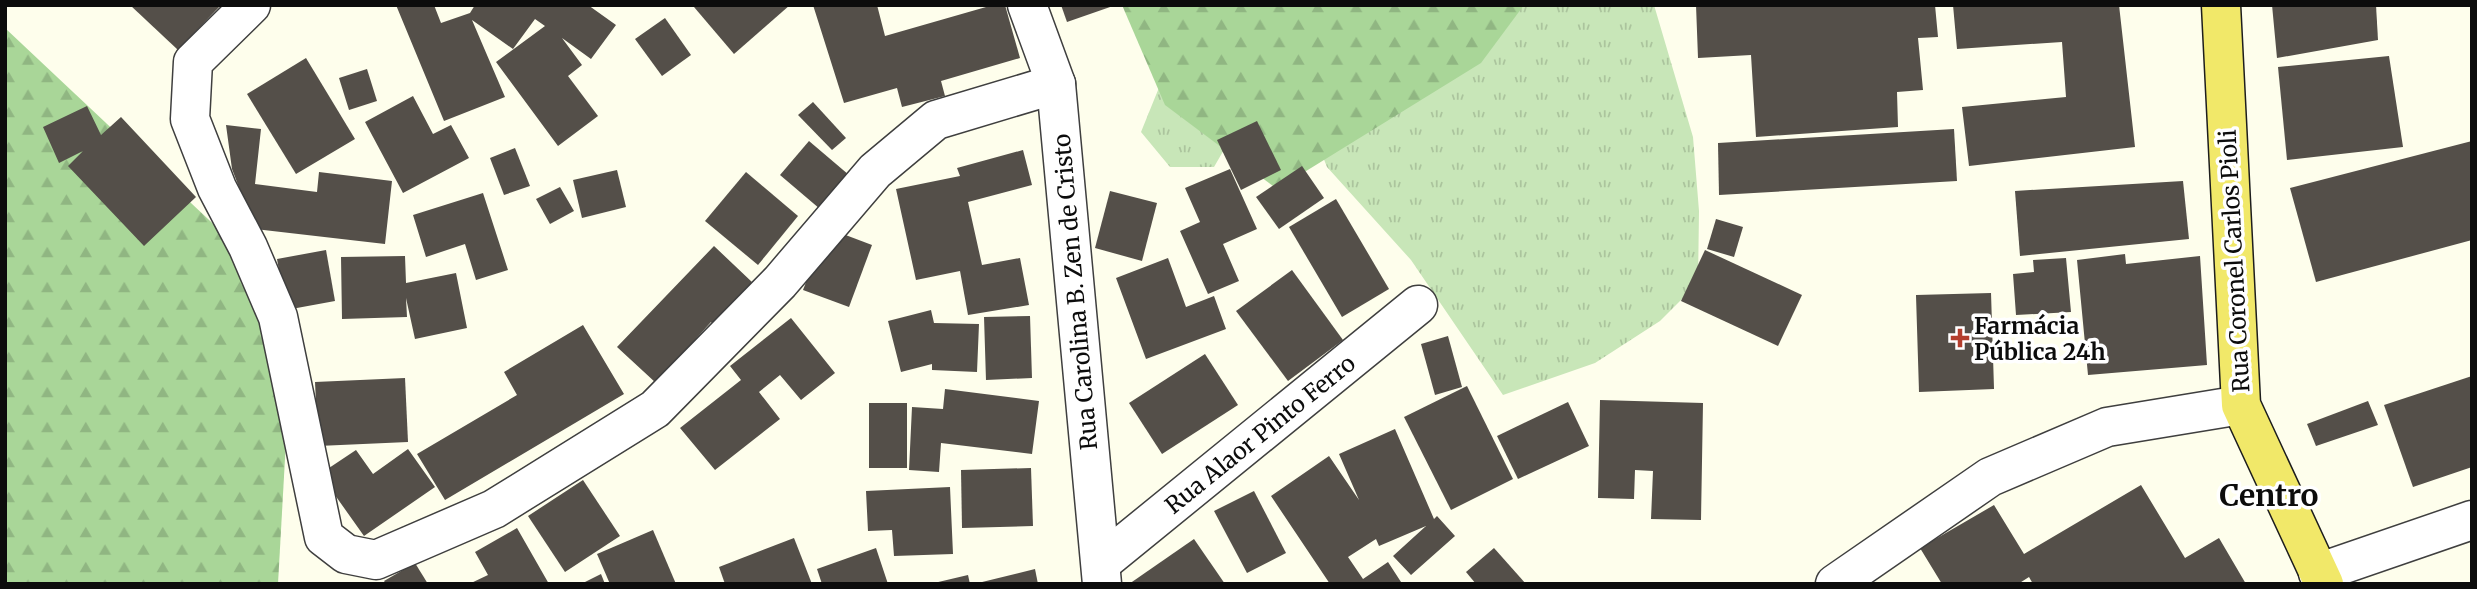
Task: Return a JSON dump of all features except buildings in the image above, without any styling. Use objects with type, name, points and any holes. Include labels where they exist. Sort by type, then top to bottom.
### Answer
[{"type":"main road","name":"Rua Coronel Carlos Pioli","points":[[2221,5],[2241,405],[2321,578]]},
{"type":"street","name":"Rua Carolina B. Zen de Cristo","points":[[1027,5],[1056,84],[1102,573]]},
{"type":"street","points":[[256,9],[192,62],[190,119],[217,188],[248,247],[278,317],[324,537],[345,554],[376,560],[494,509],[654,409],[780,282],[875,171],[936,120],[1056,84]]},
{"type":"street","name":"Rua Alaor Pinto Ferro","points":[[1102,573],[1418,305]]},
{"type":"street","points":[[1835,584],[1892,542],[2002,472],[2107,426],[2241,405]]},
{"type":"street","points":[[2321,578],[2472,520]]},
{"type":"green space","points":[[1122,5],[1524,5],[1481,63],[1277,189],[1165,105]]},
{"type":"green space","points":[[1167,5],[1654,5],[1693,137],[1699,211],[1698,283],[1660,321],[1595,363],[1503,395],[1411,260],[1327,167],[1311,127],[1244,115],[1214,167],[1170,167],[1141,132],[1171,58]]},
{"type":"green space","points":[[5,28],[258,266],[289,387],[278,584],[5,584]]},
{"type":"place","name":"Farmácia Pública 24h","points":[[1960,338]]},
{"type":"district","name":"Centro","points":[[2269,495]]}]
